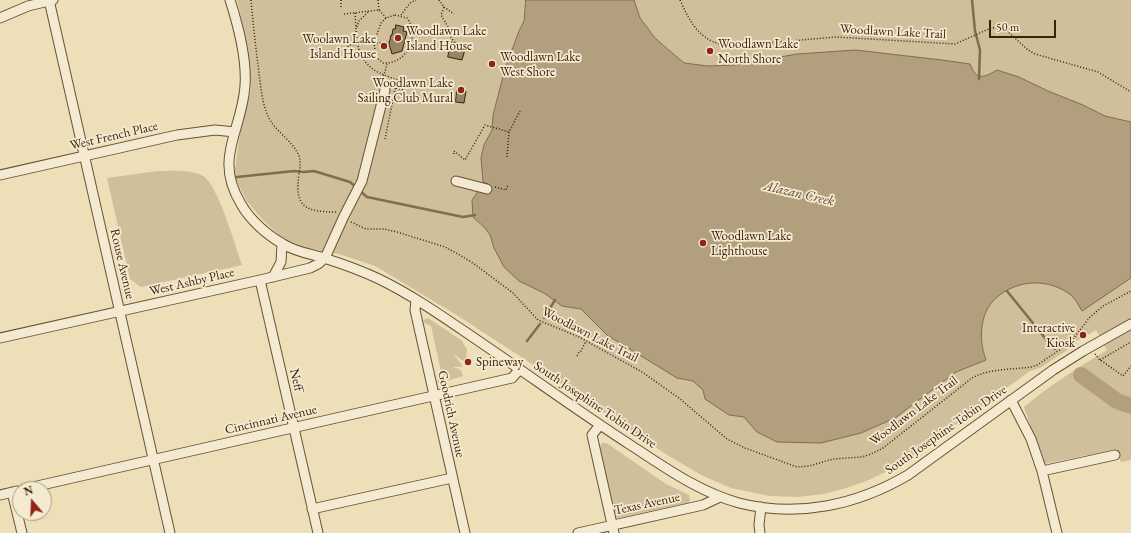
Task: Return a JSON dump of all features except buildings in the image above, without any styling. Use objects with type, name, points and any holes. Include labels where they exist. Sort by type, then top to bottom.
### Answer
[{"type":"street","points":[[0,18],[28,6],[50,0]]},
{"type":"street","name":"Rouse Avenue","points":[[50,0],[84,157],[170,533]]},
{"type":"street","name":"South Josephine Tobin Drive","points":[[230,0],[244,58],[245,75],[244,98],[228,159],[236,195],[246,211],[257,223],[282,244],[296,250],[325,258],[380,279],[416,300],[520,369],[600,425],[695,486],[720,497],[761,507],[808,508],[848,502],[870,494],[889,486],[908,474],[1014,398],[1131,324]]},
{"type":"street","points":[[325,258],[362,181],[382,88]]},
{"type":"street","name":"West French Place","points":[[0,176],[196,132],[215,130],[235,132]]},
{"type":"street","points":[[456,181],[487,189]]},
{"type":"street","points":[[273,277],[281,262],[282,244]]},
{"type":"street","name":"West Ashby Place","points":[[0,338],[310,268],[325,258]]},
{"type":"street","name":"Neff","points":[[260,280],[318,533]]},
{"type":"street","name":"Goodrich Avenue","points":[[416,300],[415,310],[465,533]]},
{"type":"street","name":"Cincinnati Avenue","points":[[52,483],[512,378],[520,369]]},
{"type":"street","points":[[1014,398],[1042,471],[1057,533]]},
{"type":"street","points":[[600,425],[592,434],[613,529]]},
{"type":"street","points":[[1042,471],[1115,454]]},
{"type":"street","points":[[312,509],[452,478]]},
{"type":"street","points":[[0,495],[12,492]]},
{"type":"street","name":"Texas Avenue","points":[[578,533],[613,529],[704,505],[720,497]]},
{"type":"street","points":[[760,533],[759,525],[761,507]]},
{"type":"street","points":[[20,521],[22,533]]},
{"type":"path","name":"Woodlawn Lake Trail","points":[[251,0],[262,95],[269,118],[275,128],[296,150],[300,157],[297,193],[299,199],[304,205],[320,211],[345,214],[350,222],[366,229],[384,229],[398,232],[439,245],[456,253],[473,263],[513,293],[538,320],[586,341],[642,372],[680,398],[727,438],[745,448],[797,467],[803,468],[833,459],[862,457],[883,448],[972,378],[988,372],[1032,367],[1041,362],[1070,343],[1090,317],[1103,306],[1131,291]]},
{"type":"path","points":[[341,0],[342,8]]},
{"type":"path","points":[[378,0],[379,10],[386,18]]},
{"type":"path","points":[[401,15],[410,4],[416,0]]},
{"type":"path","points":[[439,0],[444,7],[454,14]]},
{"type":"path","name":"Woodlawn Lake Trail","points":[[680,0],[685,12],[697,31],[706,39],[722,45],[732,46],[836,37],[955,44],[991,28],[1003,27],[1028,50],[1035,54],[1098,72],[1131,92]]},
{"type":"path","points":[[444,7],[441,15],[451,32],[450,36],[454,43]]},
{"type":"path","points":[[344,14],[379,10]]},
{"type":"path","points":[[357,27],[359,21],[369,11]]},
{"type":"path","points":[[355,13],[358,45],[361,56],[366,63],[375,70],[397,80],[385,139]]},
{"type":"path","points":[[401,15],[411,22],[410,48],[400,59],[383,64],[376,58],[374,43],[379,29],[386,18],[401,15]]},
{"type":"path","points":[[348,47],[349,45],[389,42]]},
{"type":"path","points":[[404,42],[449,52]]},
{"type":"path","points":[[382,88],[387,64]]},
{"type":"path","points":[[396,87],[404,90]]},
{"type":"path","points":[[507,158],[510,132],[520,110]]},
{"type":"path","points":[[454,154],[454,151],[465,160],[485,125],[510,132]]},
{"type":"path","points":[[577,356],[579,352],[582,351],[586,341]]},
{"type":"path","points":[[1100,360],[1131,342]]},
{"type":"path","points":[[1093,349],[1100,360],[1123,376],[1131,366]]},
{"type":"shaded area","points":[[237,0],[1131,0],[1131,460],[1121,462],[1117,449],[1044,464],[1024,407],[1054,384],[1107,350],[1096,330],[1077,341],[1075,345],[1040,368],[1030,371],[913,456],[884,473],[864,482],[824,494],[798,497],[769,496],[731,488],[703,476],[667,455],[455,314],[375,266],[339,254],[308,248],[287,240],[280,236],[262,219],[246,200],[236,180],[235,169],[240,133],[251,90],[248,48]]},
{"type":"shaded area","points":[[158,171],[192,172],[203,176],[208,181],[214,190],[226,216],[242,265],[141,287],[130,279],[107,178]]},
{"type":"shaded area","points":[[428,318],[461,340],[467,349],[466,361],[463,361],[454,355],[462,367],[453,367],[461,370],[463,376],[440,383],[437,382],[442,376],[431,326],[423,322]]},
{"type":"shaded area","points":[[602,443],[608,444],[666,484],[689,495],[690,500],[688,503],[618,518],[615,517],[600,449]]},
{"type":"water","points":[[526,0],[634,0],[640,18],[655,38],[684,63],[708,66],[735,65],[797,54],[855,50],[942,60],[970,64],[975,73],[981,76],[988,75],[997,70],[1019,77],[1105,116],[1131,122],[1131,278],[1082,311],[1072,296],[1053,286],[1043,283],[1032,283],[1022,284],[1012,288],[1002,293],[994,300],[985,313],[982,329],[982,345],[986,360],[956,372],[895,418],[861,433],[821,443],[777,442],[757,432],[744,417],[729,415],[705,399],[703,390],[693,381],[677,378],[607,335],[581,309],[562,306],[544,293],[519,281],[504,267],[494,248],[490,235],[473,217],[472,200],[479,190],[486,192],[488,184],[483,182],[481,158],[484,145],[492,130],[493,115],[505,69],[524,21]]},
{"type":"waterway","points":[[972,0],[975,31],[980,50],[979,79]]},
{"type":"waterway","points":[[237,177],[294,171],[314,171],[350,182],[367,197],[463,217],[475,215]]},
{"type":"waterway","name":"Alazan Creek","points":[[1007,291],[1055,349]]},
{"type":"waterway","points":[[544,318],[555,300]]},
{"type":"waterway","points":[[527,341],[540,324]]},
{"type":"waterway","name":"Alazan Creek","points":[[1081,375],[1117,401],[1131,406]]},
{"type":"place","name":"Woodlawn Lake Island House","points":[[398,38]]},
{"type":"place","name":"Woolawn Lake Island House","points":[[384,46]]},
{"type":"place","name":"Woodlawn Lake North Shore","points":[[710,51]]},
{"type":"place","name":"Woodlawn Lake West Shore","points":[[492,64]]},
{"type":"place","name":"Woodlawn Lake Sailing Club Mural","points":[[461,90]]},
{"type":"place","name":"Woodlawn Lake Lighthouse","points":[[703,243]]},
{"type":"place","name":"Interactive Kiosk","points":[[1083,335]]},
{"type":"place","name":"Spineway","points":[[468,362]]}]
